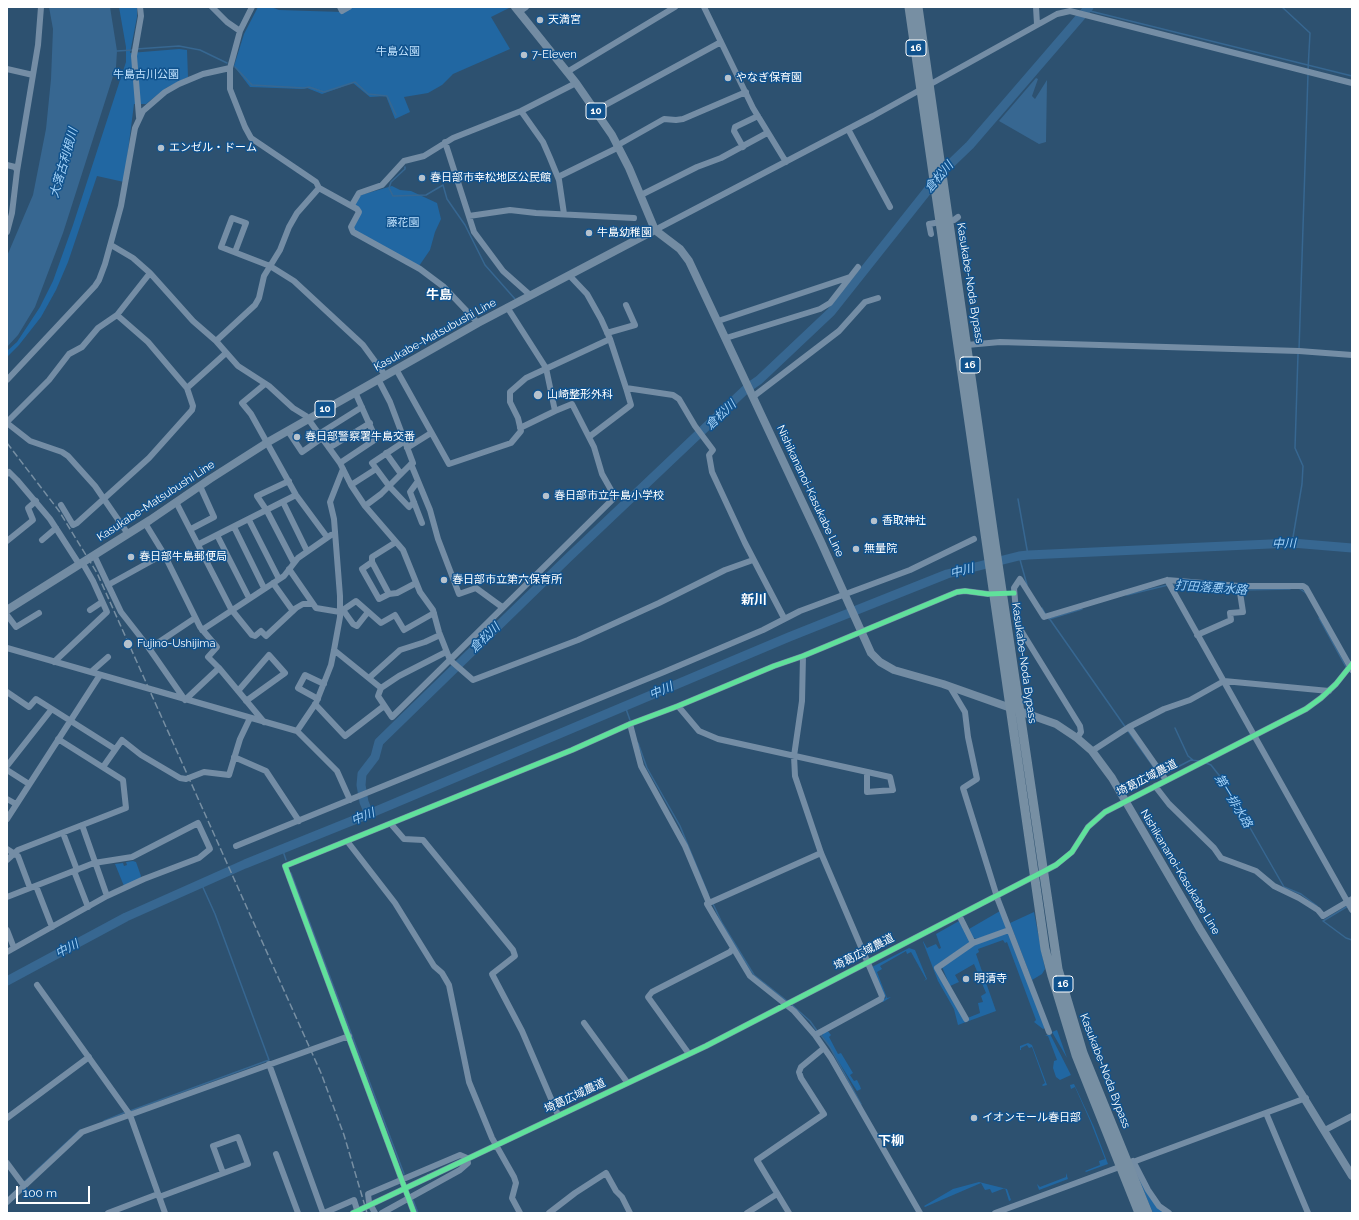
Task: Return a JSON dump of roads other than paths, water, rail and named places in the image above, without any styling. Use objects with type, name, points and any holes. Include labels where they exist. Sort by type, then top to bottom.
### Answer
[{"type":"highway","name":"Kasukabe-Noda Bypass","points":[[910,7],[939,156],[941,196],[990,538]]},
{"type":"highway","name":"Kasukabe-Noda Bypass","points":[[918,7],[932,163],[941,196],[967,345],[990,538],[994,589],[1015,709],[1038,874],[1058,969],[1073,1022],[1098,1093],[1148,1213]]},
{"type":"highway","name":"Kasukabe-Noda Bypass","points":[[1127,1163],[1139,1213]]},
{"type":"main road","name":"10","points":[[517,10],[576,83],[596,110],[618,145],[655,230]]},
{"type":"main road","name":"Kasukabe-Matsubushi Line","points":[[7,611],[268,442],[354,392],[507,307],[655,230]]},
{"type":"main road","points":[[655,230],[684,254],[726,338]]},
{"type":"main road","name":"Nishikananoi-Kasukabe Line","points":[[726,338],[871,652],[886,666],[1056,724],[1077,738],[1092,751],[1106,768],[1200,928],[1306,1098],[1352,1176]]},
{"type":"street","points":[[7,232],[12,213],[17,170],[38,45],[41,7]]},
{"type":"street","points":[[139,117],[134,66],[135,49],[141,16],[140,7]]},
{"type":"street","points":[[212,7],[227,22],[240,31]]},
{"type":"street","points":[[252,7],[240,31],[230,68],[230,89],[251,138],[316,182],[319,188],[352,205],[359,212],[351,227],[353,232],[426,273],[444,286],[478,323]]},
{"type":"street","points":[[340,7],[342,11],[349,7]]},
{"type":"street","points":[[517,10],[526,7]]},
{"type":"street","points":[[567,72],[675,7]]},
{"type":"street","points":[[704,7],[758,116],[786,162]]},
{"type":"street","points":[[1036,7],[1037,24]]},
{"type":"street","points":[[655,230],[926,87],[1010,41],[1037,24],[1057,14],[1070,11],[1352,83]]},
{"type":"street","points":[[596,110],[721,42]]},
{"type":"street","points":[[7,380],[95,286],[106,264],[111,245],[121,206],[135,128],[139,117],[148,106],[179,84],[202,74],[230,68]]},
{"type":"street","points":[[7,69],[33,75]]},
{"type":"street","points":[[352,205],[359,193],[382,185],[404,161],[424,156],[445,142],[521,111],[576,83]]},
{"type":"street","points":[[558,178],[615,149],[618,145],[664,119],[683,119],[746,92]]},
{"type":"street","points":[[521,111],[543,142],[558,178],[564,214]]},
{"type":"street","points":[[742,146],[734,131],[735,127],[758,116]]},
{"type":"street","points":[[848,129],[890,207]]},
{"type":"street","points":[[641,195],[697,167],[722,158],[767,132]]},
{"type":"street","points":[[445,142],[474,232],[494,260],[530,295]]},
{"type":"street","points":[[7,165],[15,167],[17,170]]},
{"type":"street","points":[[216,341],[255,305],[259,298],[264,276],[280,250],[297,213],[319,188]]},
{"type":"street","points":[[469,216],[510,210],[634,218]]},
{"type":"street","points":[[236,252],[246,223],[232,218],[221,247],[270,266],[294,281],[363,345],[382,377],[413,463],[411,464],[430,510],[438,539],[459,594],[476,588],[502,607]]},
{"type":"street","points":[[931,234],[929,224],[935,223]]},
{"type":"street","points":[[111,245],[133,258],[150,273],[193,321],[216,341],[244,372],[265,384],[308,419],[340,463],[351,485],[365,506],[407,557],[420,592],[434,613],[446,652],[451,661],[473,680],[578,640],[659,603],[725,570],[753,560]]},
{"type":"street","points":[[726,338],[820,309],[830,303],[858,267]]},
{"type":"street","points":[[128,534],[103,498],[68,456],[62,452],[30,441],[7,422],[49,380],[69,354],[82,347],[98,328],[117,315],[150,273]]},
{"type":"street","points":[[569,275],[587,294],[610,339],[631,405],[588,437]]},
{"type":"street","points":[[718,321],[850,277]]},
{"type":"street","points":[[752,393],[839,331],[865,302],[878,298]]},
{"type":"street","points":[[607,333],[635,325],[626,305]]},
{"type":"street","points":[[507,307],[546,368],[555,411]]},
{"type":"street","points":[[61,506],[74,525],[149,458],[192,410],[193,403],[187,388],[148,342],[117,315]]},
{"type":"street","points":[[396,369],[449,464],[511,442],[521,431],[518,418],[510,402],[510,392],[526,378],[610,339]]},
{"type":"street","points":[[967,345],[1000,342],[1296,351],[1352,355]]},
{"type":"street","points":[[187,388],[226,353]]},
{"type":"street","points":[[265,384],[242,403],[251,414],[268,442],[296,495],[327,537]]},
{"type":"street","points":[[626,388],[673,395],[679,399],[695,426],[713,450],[709,455],[712,472],[753,560],[784,618]]},
{"type":"street","points":[[340,463],[376,439],[370,423],[354,392]]},
{"type":"street","points":[[446,652],[399,676],[381,688],[378,696],[392,717],[451,661],[502,607],[615,497],[602,474],[588,437],[572,404],[520,428]]},
{"type":"street","points":[[288,431],[302,452],[320,436],[362,407]]},
{"type":"street","points":[[329,448],[370,423]]},
{"type":"street","points":[[407,448],[432,433]]},
{"type":"street","points":[[405,441],[372,463],[389,486],[409,507],[414,502]]},
{"type":"street","points":[[386,453],[401,474]]},
{"type":"street","points":[[365,506],[389,486],[411,464]]},
{"type":"street","points":[[297,731],[316,702],[324,684],[334,650],[341,611],[336,532],[330,502],[343,469]]},
{"type":"street","points":[[351,485],[376,469]]},
{"type":"street","points":[[7,474],[9,472],[50,518],[93,581],[107,612],[54,662]]},
{"type":"street","points":[[289,481],[257,496],[267,511],[294,563]]},
{"type":"street","points":[[418,481],[410,492],[422,523]]},
{"type":"street","points":[[192,529],[214,517],[200,486]]},
{"type":"street","points":[[199,544],[267,511],[296,495]]},
{"type":"street","points":[[7,541],[33,520],[28,508],[36,501]]},
{"type":"street","points":[[176,502],[192,529],[231,609],[252,635],[256,636],[261,631],[266,636],[302,604],[313,604]]},
{"type":"street","points":[[283,502],[308,551]]},
{"type":"street","points":[[249,520],[279,579]]},
{"type":"street","points":[[145,523],[164,554],[195,618],[202,630],[217,648],[208,657],[264,722]]},
{"type":"street","points":[[234,527],[264,588]]},
{"type":"street","points":[[42,540],[56,528]]},
{"type":"street","points":[[202,630],[231,609],[279,579],[308,551],[336,532]]},
{"type":"street","points":[[218,535],[249,598]]},
{"type":"street","points":[[236,846],[664,672],[763,630],[784,618],[846,598],[939,558],[974,539]]},
{"type":"street","points":[[390,594],[372,562],[372,557],[396,542]]},
{"type":"street","points":[[108,586],[164,554]]},
{"type":"street","points":[[94,555],[121,612],[150,648],[185,700]]},
{"type":"street","points":[[372,562],[362,569],[379,599],[390,594],[397,593],[416,583]]},
{"type":"street","points":[[289,569],[316,608],[341,611],[353,624],[357,626],[368,612]]},
{"type":"street","points":[[1077,738],[1081,732],[1080,726],[1017,624],[1014,588],[1020,579],[1044,617],[1167,580],[1240,586],[1303,586],[1306,588],[1351,667]]},
{"type":"street","points":[[1167,580],[1254,736],[1350,900],[1352,910]]},
{"type":"street","points":[[273,583],[293,611]]},
{"type":"street","points":[[1198,635],[1231,620],[1230,613],[1243,612],[1240,586]]},
{"type":"street","points":[[414,1213],[285,866],[392,824],[420,810],[475,790],[630,724],[678,706],[774,666],[803,656],[860,630],[957,592],[994,589]]},
{"type":"street","points":[[341,611],[356,601],[380,623],[394,615],[404,630],[434,613]]},
{"type":"street","points":[[90,610],[102,602]]},
{"type":"street","points":[[7,611],[16,627],[39,613]]},
{"type":"street","points":[[150,648],[195,618]]},
{"type":"street","points":[[368,678],[400,650],[425,642],[440,635]]},
{"type":"street","points":[[7,648],[297,731],[337,771],[353,799]]},
{"type":"street","points":[[334,650],[381,688]]},
{"type":"street","points":[[238,691],[269,655],[285,673],[246,701]]},
{"type":"street","points":[[803,656],[802,701],[794,756],[795,776],[821,852],[882,998],[815,1035]]},
{"type":"street","points":[[91,672],[108,657]]},
{"type":"street","name":"埼葛広域農道","points":[[353,1213],[627,1082],[689,1054],[1056,865],[1072,852],[1088,827],[1099,816],[1125,800],[1306,709],[1329,691],[1351,667]]},
{"type":"street","points":[[185,700],[218,668]]},
{"type":"street","points":[[7,819],[100,675]]},
{"type":"street","points":[[324,684],[305,676],[298,688],[316,702],[345,736],[384,706]]},
{"type":"street","points":[[1092,751],[1129,727],[1164,709],[1190,700],[1224,681],[1329,691]]},
{"type":"street","points":[[950,687],[965,712],[968,737],[977,779],[963,788],[1009,930],[1048,1032]]},
{"type":"street","points":[[7,692],[29,707],[36,699],[51,710],[115,749]]},
{"type":"street","points":[[678,706],[688,720],[699,731],[705,734],[718,739],[890,777],[893,790],[867,792],[867,773]]},
{"type":"street","points":[[7,766],[51,710]]},
{"type":"street","points":[[103,767],[122,740],[141,755],[183,779],[204,772],[229,775],[234,757],[250,718]]},
{"type":"street","points":[[630,724],[641,766],[685,846],[709,902],[707,904],[716,922],[750,976],[801,1018],[815,1035],[920,1213]]},
{"type":"street","points":[[1129,727],[1166,780]]},
{"type":"street","points":[[7,860],[15,853],[126,808],[125,782],[58,739]]},
{"type":"street","points":[[234,757],[266,771],[299,821]]},
{"type":"street","points":[[7,770],[29,784]]},
{"type":"street","points":[[1155,786],[1169,804],[1214,848],[1221,858],[1256,871],[1274,886],[1299,898],[1318,910],[1323,916],[1350,900]]},
{"type":"street","points":[[7,799],[16,804]]},
{"type":"street","points":[[7,897],[94,863],[132,857],[198,823],[210,849],[199,858],[144,879],[107,896],[7,952]]},
{"type":"street","points":[[392,824],[404,839],[423,840],[513,950],[515,956],[492,974],[522,1031],[558,1115]]},
{"type":"street","points":[[82,825],[94,863],[107,896]]},
{"type":"street","points":[[63,833],[88,907]]},
{"type":"street","points":[[347,841],[395,903],[434,966],[442,973],[449,985],[470,1082],[496,1144],[514,1177],[516,1183],[512,1198],[518,1212]]},
{"type":"street","points":[[7,849],[18,856],[52,927]]},
{"type":"street","points":[[709,902],[821,852]]},
{"type":"street","points":[[959,915],[973,942]]},
{"type":"street","points":[[7,930],[14,948]]},
{"type":"street","points":[[966,1019],[937,968],[973,942],[1009,930]]},
{"type":"street","points":[[689,1054],[648,997],[652,992],[730,952],[733,948]]},
{"type":"street","points":[[37,985],[130,1115],[165,1213]]},
{"type":"street","points":[[584,1023],[627,1082]]},
{"type":"street","points":[[7,1202],[82,1132],[349,1036]]},
{"type":"street","points":[[789,1213],[756,1160],[824,1114],[800,1078],[799,1072],[801,1067],[824,1048]]},
{"type":"street","points":[[7,1118],[89,1057]]},
{"type":"street","points":[[269,1064],[323,1213],[354,1200],[358,1213]]},
{"type":"street","points":[[995,1213],[1306,1098]]},
{"type":"street","points":[[1266,1113],[1308,1213]]},
{"type":"street","points":[[1325,1130],[1352,1116]]},
{"type":"street","points":[[108,1213],[223,1173],[248,1164],[238,1136],[213,1146],[223,1173]]},
{"type":"street","points":[[276,1154],[298,1213]]},
{"type":"street","points":[[375,1213],[369,1202],[368,1194],[402,1178],[460,1155],[467,1158],[468,1163],[460,1170],[382,1213]]},
{"type":"street","points":[[7,1163],[24,1186]]},
{"type":"street","points":[[1127,1163],[1159,1206],[1169,1213]]},
{"type":"street","points":[[549,1213],[575,1193],[606,1173],[622,1197],[630,1213]]},
{"type":"street","points":[[747,1213],[777,1194]]},
{"type":"water","name":"大落古利根川","points":[[49,7],[110,7],[117,51],[116,67],[63,233],[35,307],[18,335],[7,347],[7,256],[33,195],[46,129],[51,79],[53,29]]},
{"type":"water","points":[[1036,78],[1038,79],[1032,96],[1035,99],[1047,80],[1046,142],[1039,144],[999,121]]},
{"type":"waterway","name":"倉松川","points":[[369,814],[364,802],[361,785],[362,774],[375,757],[379,742],[569,557],[746,389],[759,380],[831,312],[943,171],[970,145],[1089,7]]},
{"type":"waterway","points":[[1282,7],[1310,33],[1308,70]]},
{"type":"waterway","points":[[1086,10],[1352,76]]},
{"type":"waterway","points":[[136,49],[179,46],[200,50],[227,63]]},
{"type":"waterway","points":[[117,51],[133,50]]},
{"type":"waterway","points":[[235,67],[252,85],[309,87],[324,92],[355,82],[368,94],[387,96],[396,115]]},
{"type":"waterway","points":[[1299,350],[1308,74]]},
{"type":"waterway","points":[[405,167],[405,169],[391,182],[389,188],[393,196],[426,195],[443,185],[447,199],[465,225],[485,265],[515,299]]},
{"type":"waterway","points":[[1292,543],[1302,484],[1303,466],[1295,448],[1298,354]]},
{"type":"waterway","points":[[1018,499],[1028,555]]},
{"type":"waterway","name":"中川","points":[[7,981],[126,917],[245,864],[369,814],[789,637],[947,574],[1028,555],[1292,543],[1352,548]]},
{"type":"waterway","name":"打田落悪水路","points":[[1019,556],[1027,585]]},
{"type":"waterway","name":"打田落悪水路","points":[[1127,595],[1168,585]]},
{"type":"waterway","name":"打田落悪水路","points":[[1172,585],[1190,585]]},
{"type":"waterway","name":"打田落悪水路","points":[[1228,588],[1238,589]]},
{"type":"waterway","name":"打田落悪水路","points":[[1242,590],[1290,589]]},
{"type":"waterway","name":"打田落悪水路","points":[[1300,589],[1306,593]]},
{"type":"waterway","name":"打田落悪水路","points":[[1042,608],[1046,615]]},
{"type":"waterway","name":"打田落悪水路","points":[[1049,619],[1082,609]]},
{"type":"waterway","name":"第一排水路","points":[[1049,618],[1126,728]]},
{"type":"waterway","name":"打田落悪水路","points":[[1319,618],[1346,667]]},
{"type":"waterway","name":"打田落悪水路","points":[[1348,670],[1352,673]]},
{"type":"waterway","points":[[625,706],[631,723]]},
{"type":"waterway","points":[[1175,728],[1188,756],[1193,760]]},
{"type":"waterway","name":"第一排水路","points":[[1128,731],[1160,776]]},
{"type":"waterway","points":[[638,743],[647,768],[680,826],[708,894]]},
{"type":"waterway","name":"第一排水路","points":[[1164,774],[1191,760],[1199,761]]},
{"type":"waterway","name":"第一排水路","points":[[1206,763],[1211,765],[1222,779],[1284,887],[1301,894],[1317,906]]},
{"type":"waterway","points":[[282,848],[286,860]]},
{"type":"waterway","points":[[291,873],[404,1174]]},
{"type":"waterway","points":[[130,1111],[269,1060],[215,914],[201,883]]},
{"type":"waterway","points":[[713,904],[722,923],[754,975],[787,1001]]},
{"type":"waterway","name":"第一排水路","points":[[1348,906],[1323,921],[1346,938],[1352,940]]},
{"type":"waterway","points":[[792,1005],[810,1021],[817,1031]]},
{"type":"waterway","points":[[821,1035],[830,1047],[861,1104]]},
{"type":"waterway","points":[[104,1121],[126,1112]]},
{"type":"waterway","points":[[24,1182],[80,1130]]},
{"type":"waterway","points":[[413,1200],[418,1213]]},
{"type":"railway","points":[[7,443],[59,511],[97,573],[321,1073],[344,1135],[367,1213]]},
{"type":"place","name":"天満宮","points":[[540,20]]},
{"type":"place","name":"7-Eleven","points":[[524,55]]},
{"type":"place","name":"やなぎ保育園","points":[[728,78]]},
{"type":"place","name":"エンゼル・ドーム","points":[[161,148]]},
{"type":"place","name":"春日部市幸松地区公民館","points":[[422,178]]},
{"type":"place","name":"牛島幼稚園","points":[[589,233]]},
{"type":"place","name":"山崎整形外科","points":[[538,395]]},
{"type":"place","name":"春日部警察署牛島交番","points":[[297,437]]},
{"type":"place","name":"春日部市立牛島小学校","points":[[546,496]]},
{"type":"place","name":"香取神社","points":[[874,521]]},
{"type":"place","name":"無量院","points":[[856,549]]},
{"type":"place","name":"春日部牛島郵便局","points":[[131,557]]},
{"type":"place","name":"春日部市立第六保育所","points":[[444,580]]},
{"type":"place","name":"Fujino-Ushijima","points":[[128,644]]},
{"type":"place","name":"明清寺","points":[[966,979]]},
{"type":"place","name":"イオンモール春日部","points":[[974,1118]]},
{"type":"district","name":"牛島","points":[[439,295]]},
{"type":"district","name":"新川","points":[[754,600]]},
{"type":"district","name":"下柳","points":[[891,1141]]},
{"type":"park label","name":"牛島公園","points":[[398,52]]},
{"type":"park label","name":"牛島古川公園","points":[[146,75]]},
{"type":"park label","name":"藤花園","points":[[403,223]]}]
